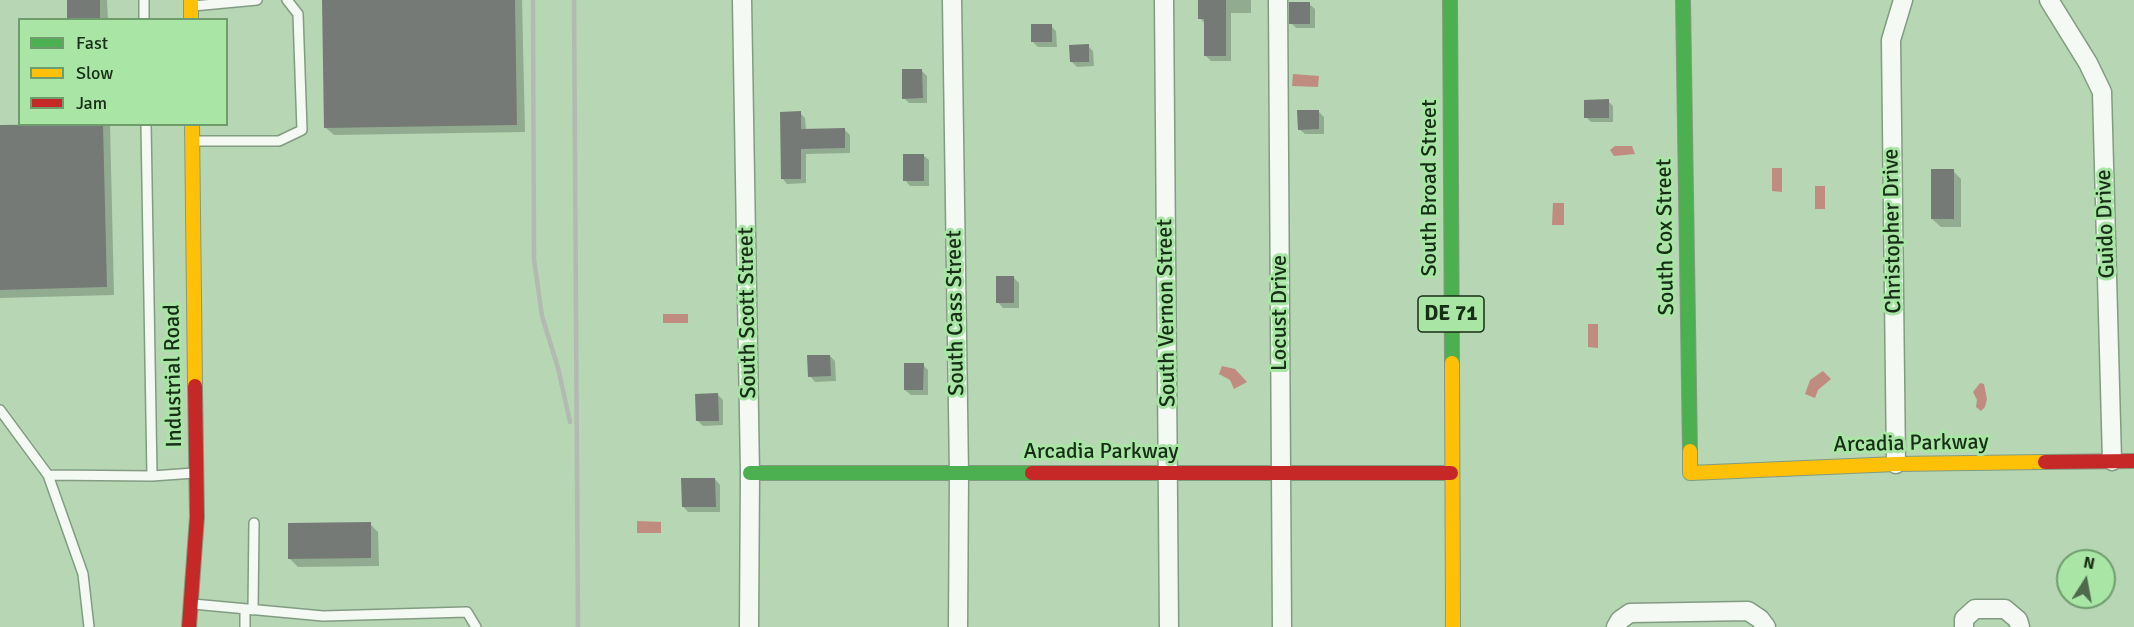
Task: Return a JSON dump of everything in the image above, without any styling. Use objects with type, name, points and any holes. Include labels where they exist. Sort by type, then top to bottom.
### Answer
[{"type":"street","name":"South Scott Street","points":[[742,0],[750,473],[749,627]]},
{"type":"street","name":"South Cass Street","points":[[952,0],[958,627]]},
{"type":"street","name":"South Vernon Street","points":[[1164,0],[1169,627]]},
{"type":"street","name":"Locust Drive","points":[[1278,0],[1282,627]]},
{"type":"street","name":"South Broad Street","points":[[1450,0],[1453,627]]},
{"type":"street","name":"South Cox Street","points":[[1683,0],[1690,473]]},
{"type":"street","name":"Christopher Drive","points":[[1896,464],[1891,40],[1903,0]]},
{"type":"street","name":"Guido Drive","points":[[2049,0],[2088,63],[2102,92],[2112,461]]},
{"type":"street","name":"Industrial Road","points":[[189,627],[197,517],[192,126]]},
{"type":"street","name":"Arcadia Parkway","points":[[1690,473],[1896,464],[2134,461]]},
{"type":"street","name":"Arcadia Parkway","points":[[750,473],[1451,473]]},
{"type":"street","points":[[1964,623],[1975,609],[2006,609],[2018,620],[2020,627]]},
{"type":"street","points":[[1616,627],[1620,620],[1630,613],[1748,611],[1760,619],[1766,627]]},
{"type":"lane","points":[[144,0],[144,18]]},
{"type":"lane","points":[[191,9],[257,0]]},
{"type":"lane","points":[[192,141],[279,141],[302,130],[298,14],[287,0]]},
{"type":"lane","points":[[146,126],[152,476]]},
{"type":"lane","points":[[0,410],[48,475],[83,574],[88,627]]},
{"type":"lane","points":[[48,475],[152,476],[196,472]]},
{"type":"lane","points":[[245,627],[249,610],[254,523]]},
{"type":"lane","points":[[191,603],[323,616],[467,612],[476,627]]},
{"type":"lane","points":[[344,615],[344,627]]},
{"type":"shaded area","points":[[1293,74],[1319,76],[1318,87],[1292,86]]},
{"type":"shaded area","points":[[1615,146],[1632,146],[1635,154],[1614,156],[1610,150]]},
{"type":"shaded area","points":[[1772,168],[1782,168],[1782,192],[1772,191]]},
{"type":"shaded area","points":[[1815,186],[1825,186],[1825,209],[1815,209]]},
{"type":"shaded area","points":[[1553,203],[1564,203],[1564,225],[1552,225]]},
{"type":"shaded area","points":[[663,314],[688,314],[688,323],[663,323]]},
{"type":"shaded area","points":[[1588,324],[1598,324],[1598,348],[1588,347]]},
{"type":"shaded area","points":[[1222,366],[1235,369],[1247,382],[1234,389],[1230,380],[1219,374]]},
{"type":"shaded area","points":[[1823,371],[1831,379],[1818,390],[1815,398],[1805,394],[1810,380]]},
{"type":"shaded area","points":[[1980,383],[1984,384],[1987,399],[1981,411],[1976,407],[1977,400],[1973,392]]},
{"type":"shaded area","points":[[637,521],[661,522],[661,533],[637,533]]},
{"type":"building","points":[[67,0],[100,0],[100,18],[67,18]]},
{"type":"building","points":[[322,0],[515,0],[517,125],[324,128]]},
{"type":"building","points":[[1198,0],[1226,0],[1226,56],[1204,56],[1204,19],[1198,19]]},
{"type":"building","points":[[1289,2],[1310,2],[1310,24],[1289,24]]},
{"type":"building","points":[[1031,24],[1052,24],[1052,42],[1031,42]]},
{"type":"building","points":[[1089,44],[1089,62],[1070,62],[1069,45]]},
{"type":"building","points":[[902,69],[922,69],[923,98],[902,99]]},
{"type":"building","points":[[1609,99],[1609,118],[1584,118],[1584,100]]},
{"type":"building","points":[[1297,110],[1319,110],[1319,129],[1298,130]]},
{"type":"building","points":[[801,111],[801,129],[845,128],[845,148],[801,149],[801,179],[781,179],[780,112]]},
{"type":"building","points":[[0,125],[103,126],[107,287],[0,290]]},
{"type":"building","points":[[903,154],[924,154],[924,181],[903,181]]},
{"type":"building","points":[[1931,169],[1954,169],[1954,219],[1931,219]]},
{"type":"building","points":[[996,276],[1014,276],[1014,303],[996,303]]},
{"type":"building","points":[[807,355],[830,355],[831,376],[808,377]]},
{"type":"building","points":[[904,363],[924,363],[923,390],[904,390]]},
{"type":"building","points":[[718,393],[719,421],[696,421],[695,394]]},
{"type":"building","points":[[681,478],[715,478],[716,507],[682,507]]},
{"type":"building","points":[[371,522],[371,558],[288,559],[288,523]]},
{"type":"railway","points":[[533,0],[534,259],[542,316],[558,368],[570,422]]},
{"type":"railway","points":[[574,0],[578,627]]},
{"type":"traffic: fast","points":[[1450,0],[1452,363]]},
{"type":"traffic: fast","points":[[1683,0],[1690,451]]},
{"type":"traffic: fast","points":[[750,473],[1032,473]]},
{"type":"traffic: slow","points":[[191,0],[191,18]]},
{"type":"traffic: slow","points":[[192,126],[195,386]]},
{"type":"traffic: slow","points":[[1452,363],[1453,627]]},
{"type":"traffic: slow","points":[[1690,451],[1690,473],[1896,464],[2045,462]]},
{"type":"traffic: jam","points":[[189,627],[197,517],[195,386]]},
{"type":"traffic: jam","points":[[2045,462],[2134,461]]},
{"type":"traffic: jam","points":[[1032,473],[1451,473]]}]
